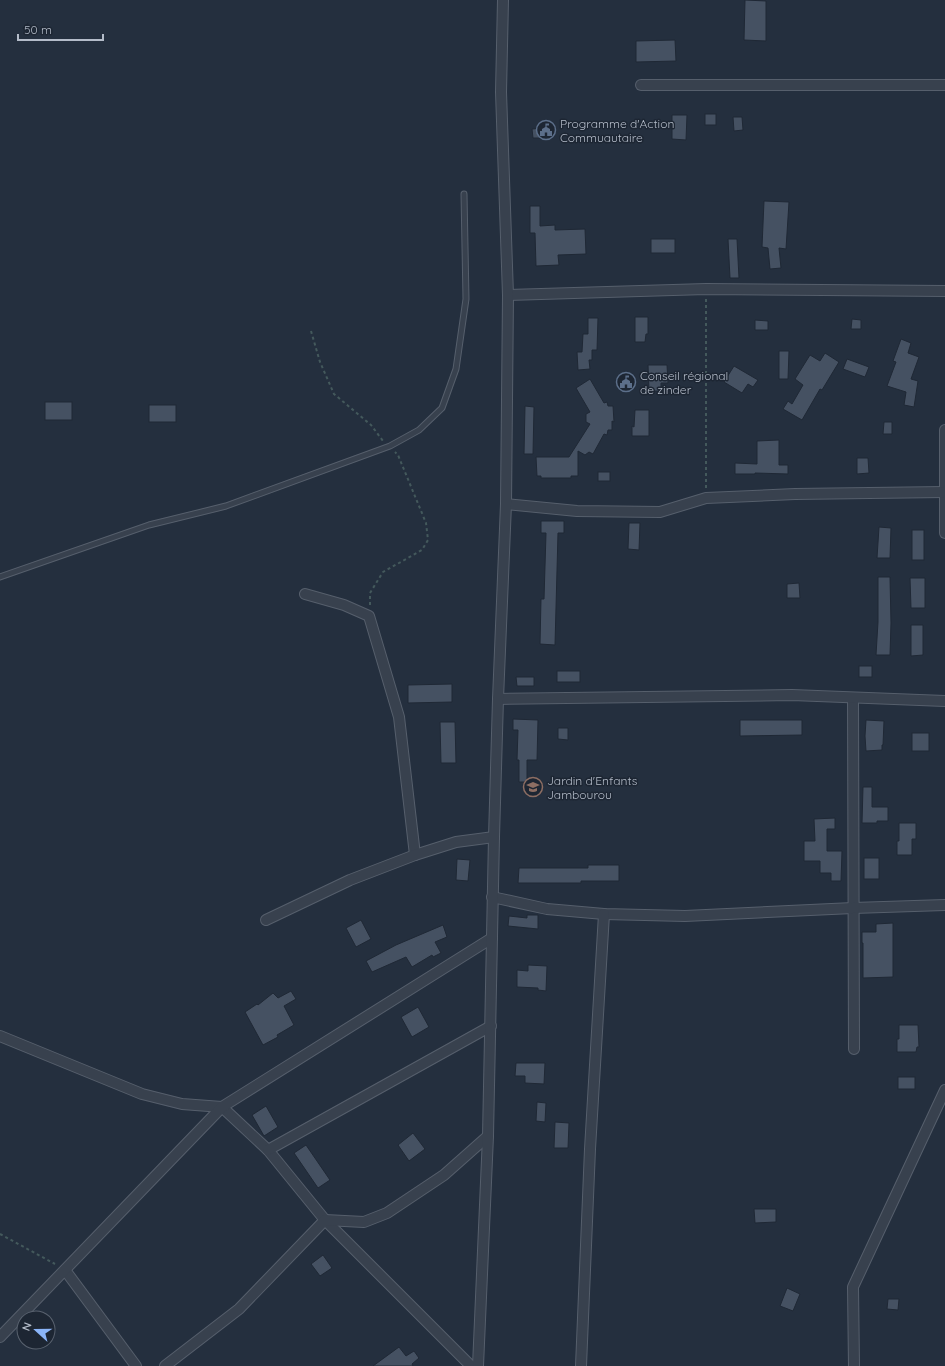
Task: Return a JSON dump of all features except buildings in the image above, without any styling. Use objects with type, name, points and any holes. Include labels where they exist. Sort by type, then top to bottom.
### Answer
[{"type":"street","points":[[478,1366],[488,1136],[492,896],[506,504],[508,295],[501,92],[503,0]]},
{"type":"street","points":[[641,85],[945,85]]},
{"type":"street","points":[[508,295],[706,289],[945,289],[945,294]]},
{"type":"street","points":[[945,430],[945,533]]},
{"type":"street","points":[[506,504],[577,511],[660,512],[706,498],[795,494],[944,492]]},
{"type":"street","points":[[305,594],[344,604],[369,616],[399,717],[414,856]]},
{"type":"street","points":[[498,699],[792,695],[945,701]]},
{"type":"street","points":[[853,698],[854,1049]]},
{"type":"street","points":[[266,920],[350,880],[414,856],[456,842],[494,837]]},
{"type":"street","points":[[492,896],[547,909],[604,914],[685,916],[853,908],[945,906]]},
{"type":"street","points":[[581,1366],[590,1149],[604,914]]},
{"type":"street","points":[[0,1337],[222,1107],[492,938]]},
{"type":"street","points":[[268,1150],[491,1026]]},
{"type":"street","points":[[0,1036],[142,1094],[182,1104],[222,1107],[268,1150],[325,1220],[471,1366]]},
{"type":"street","points":[[854,1366],[853,1287],[945,1090]]},
{"type":"street","points":[[165,1366],[239,1309],[325,1220],[364,1222],[387,1213],[444,1175],[488,1136]]},
{"type":"street","points":[[65,1270],[136,1366]]},
{"type":"lane","points":[[0,577],[149,525],[226,506],[390,446],[419,430],[442,408],[456,369],[466,299],[464,194]]},
{"type":"path","points":[[706,289],[706,498]]},
{"type":"path","points":[[311,331],[320,362],[334,394],[371,425],[398,455],[426,523],[428,540],[422,550],[383,572],[370,593],[369,616]]},
{"type":"path","points":[[0,1234],[65,1270]]},
{"type":"place","name":"Programme d'Action Commuautaire","points":[[546,130]]},
{"type":"place","name":"Conseil régional de zinder","points":[[626,382]]},
{"type":"place","name":"Jardin d'Enfants Jambourou","points":[[533,787]]}]
